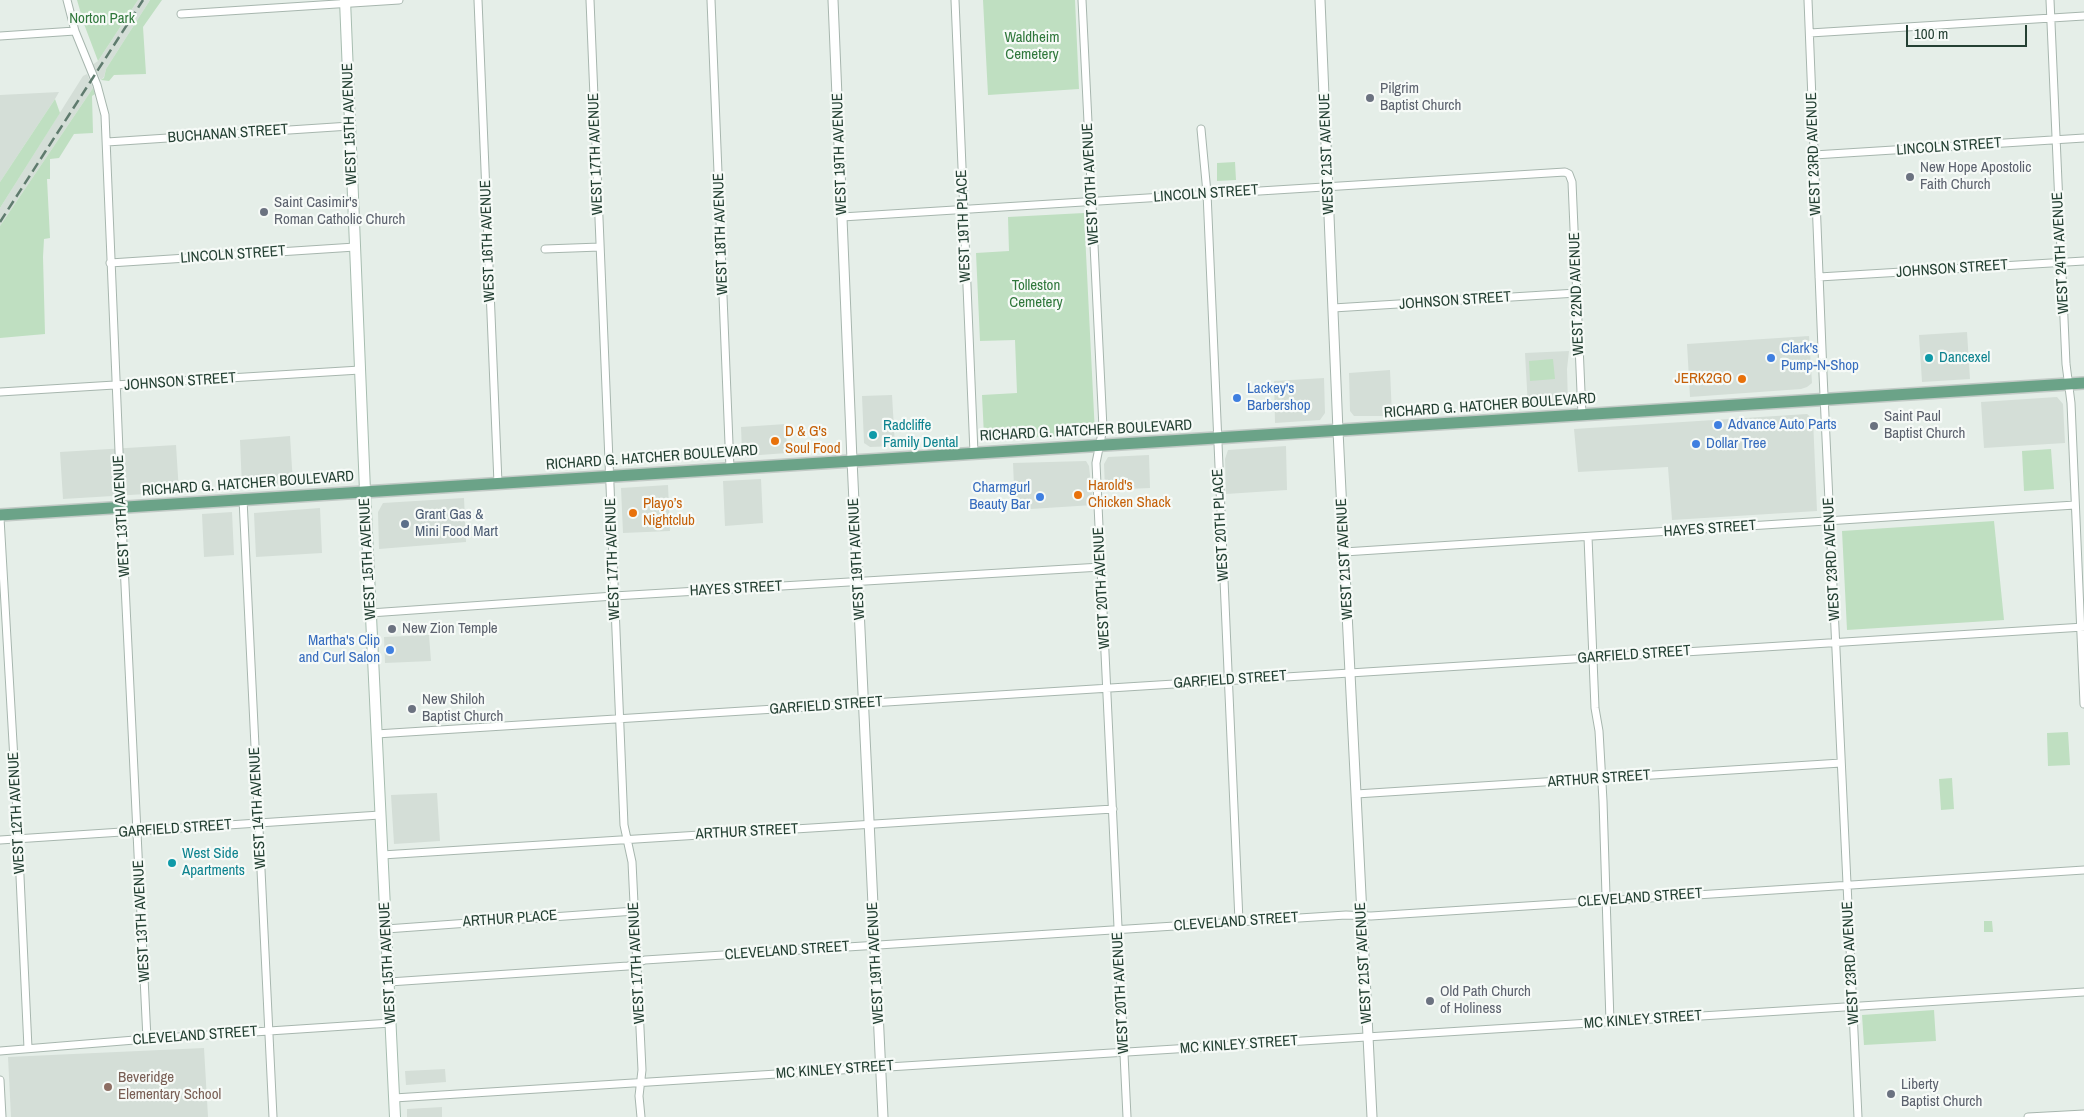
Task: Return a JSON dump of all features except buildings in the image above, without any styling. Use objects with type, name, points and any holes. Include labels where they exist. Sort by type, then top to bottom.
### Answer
[{"type":"main road","name":"WEST 15TH AVENUE","points":[[345,2],[370,613],[395,1117]]},
{"type":"main road","name":"RICHARD G. HATCHER BOULEVARD","points":[[0,517],[498,482],[2084,383]]},
{"type":"street","name":"WEST 13TH AVENUE","points":[[67,0],[75,31],[103,103],[107,142],[110,263],[147,1039]]},
{"type":"street","points":[[181,14],[399,0]]},
{"type":"street","name":"WEST 16TH AVENUE","points":[[478,0],[498,482]]},
{"type":"street","name":"WEST 17TH AVENUE","points":[[590,0],[624,825],[632,862],[638,963],[642,1070],[641,1117]]},
{"type":"street","name":"WEST 18TH AVENUE","points":[[711,0],[730,468]]},
{"type":"street","name":"WEST 19TH AVENUE","points":[[833,0],[852,460],[884,1117]]},
{"type":"street","name":"WEST 19TH PLACE","points":[[955,0],[974,453]]},
{"type":"street","name":"WEST 20TH AVENUE","points":[[1082,0],[1103,428],[1096,463],[1127,1117]]},
{"type":"street","name":"WEST 21ST AVENUE","points":[[1320,0],[1338,431],[1372,1117]]},
{"type":"street","name":"WEST 23RD AVENUE","points":[[1808,0],[1858,1117]]},
{"type":"street","name":"WEST 24TH AVENUE","points":[[2050,0],[2061,262],[2082,627],[2084,704]]},
{"type":"street","points":[[1810,33],[2084,16]]},
{"type":"street","points":[[0,36],[75,31]]},
{"type":"street","name":"BUCHANAN STREET","points":[[107,142],[350,126]]},
{"type":"street","name":"WEST 20TH PLACE","points":[[1201,129],[1207,194],[1216,438],[1239,921]]},
{"type":"street","name":"LINCOLN STREET","points":[[1814,155],[2084,138]]},
{"type":"street","name":"LINCOLN STREET","points":[[842,216],[1560,172],[1569,174]]},
{"type":"street","name":"WEST 22ND AVENUE","points":[[1569,174],[1572,182],[1582,415]]},
{"type":"street","name":"LINCOLN STREET","points":[[110,263],[355,247]]},
{"type":"street","points":[[545,249],[600,247]]},
{"type":"street","name":"JOHNSON STREET","points":[[1820,277],[2084,261]]},
{"type":"street","name":"JOHNSON STREET","points":[[1333,308],[1577,293]]},
{"type":"street","name":"JOHNSON STREET","points":[[0,392],[360,370]]},
{"type":"street","name":"WEST 14TH AVENUE","points":[[243,499],[273,1117]]},
{"type":"street","name":"HAYES STREET","points":[[1344,552],[2075,505]]},
{"type":"street","name":"WEST 12TH AVENUE","points":[[0,517],[28,1048]]},
{"type":"street","points":[[1588,537],[1610,1022]]},
{"type":"street","name":"HAYES STREET","points":[[370,613],[614,596],[1101,567]]},
{"type":"street","name":"GARFIELD STREET","points":[[376,734],[2082,627]]},
{"type":"street","name":"ARTHUR STREET","points":[[1356,794],[1842,764]]},
{"type":"street","name":"ARTHUR STREET","points":[[382,855],[1112,809]]},
{"type":"street","name":"GARFIELD STREET","points":[[0,840],[380,815]]},
{"type":"street","name":"CLEVELAND STREET","points":[[389,982],[628,966],[645,960],[1239,921],[1362,916],[2084,870]]},
{"type":"street","name":"ARTHUR PLACE","points":[[386,929],[635,911]]},
{"type":"street","name":"MC KINLEY STREET","points":[[394,1098],[2084,992]]},
{"type":"street","name":"CLEVELAND STREET","points":[[0,1051],[391,1023]]},
{"type":"street","points":[[0,1080],[2,1117]]},
{"type":"street","points":[[2028,1117],[2084,1114]]},
{"type":"shaded area","points":[[138,0],[150,0],[101,80],[92,65],[98,61]]},
{"type":"shaded area","points":[[87,74],[93,88],[0,226],[0,208],[83,76]]},
{"type":"shaded area","points":[[59,92],[55,99],[0,182],[0,95]]},
{"type":"shaded area","points":[[1967,332],[1970,379],[1922,382],[1919,335]]},
{"type":"shaded area","points":[[1809,336],[1812,383],[1807,387],[1690,397],[1687,344]]},
{"type":"shaded area","points":[[1569,351],[1567,369],[1568,404],[1528,407],[1525,353]]},
{"type":"shaded area","points":[[1390,370],[1392,416],[1354,416],[1350,411],[1349,373]]},
{"type":"shaded area","points":[[1324,378],[1325,413],[1320,420],[1275,423],[1274,381]]},
{"type":"shaded area","points":[[892,395],[895,446],[870,447],[864,443],[862,396]]},
{"type":"shaded area","points":[[2057,397],[2063,404],[2065,443],[1984,448],[1981,402]]},
{"type":"shaded area","points":[[1807,414],[1813,419],[1817,511],[1672,520],[1668,467],[1578,472],[1574,429]]},
{"type":"shaded area","points":[[786,424],[787,453],[746,456],[742,453],[741,427]]},
{"type":"shaded area","points":[[290,436],[293,484],[242,488],[240,440]]},
{"type":"shaded area","points":[[176,445],[179,492],[63,499],[60,452]]},
{"type":"shaded area","points":[[1286,446],[1287,490],[1226,494],[1225,459],[1228,450]]},
{"type":"shaded area","points":[[1149,455],[1150,488],[1105,490],[1104,464],[1108,457]]},
{"type":"shaded area","points":[[1086,461],[1089,466],[1093,505],[1015,510],[1013,463]]},
{"type":"shaded area","points":[[761,479],[763,523],[725,526],[723,481]]},
{"type":"shaded area","points":[[668,485],[670,531],[623,533],[621,488]]},
{"type":"shaded area","points":[[464,498],[466,542],[379,549],[378,512],[383,503]]},
{"type":"shaded area","points":[[320,508],[322,553],[256,557],[254,513]]},
{"type":"shaded area","points":[[232,512],[234,555],[204,557],[202,514]]},
{"type":"shaded area","points":[[429,635],[431,661],[385,663],[384,637]]},
{"type":"shaded area","points":[[437,793],[440,841],[394,844],[391,795]]},
{"type":"shaded area","name":"Beveridge Elementary School","points":[[204,1048],[208,1117],[11,1117],[8,1057]]},
{"type":"shaded area","points":[[445,1069],[446,1082],[406,1085],[405,1071]]},
{"type":"shaded area","points":[[442,1107],[442,1117],[407,1117],[407,1109]]},
{"type":"green space","name":"Norton Park","points":[[77,0],[138,0],[98,61],[84,24]]},
{"type":"green space","points":[[150,0],[162,0],[143,27],[146,74],[114,75],[109,81],[101,80],[104,78],[106,69]]},
{"type":"green space","name":"Waldheim Cemetery","points":[[983,0],[1075,0],[1079,89],[988,95]]},
{"type":"green space","points":[[93,88],[95,94],[92,96],[93,133],[74,134],[59,158],[50,159],[50,179],[47,179],[50,238],[44,239],[43,257],[45,334],[0,338],[0,226]]},
{"type":"green space","points":[[55,99],[60,113],[0,208],[0,182]]},
{"type":"green space","points":[[1235,162],[1236,180],[1217,181],[1217,163]]},
{"type":"green space","name":"Tolleston Cemetery","points":[[1084,213],[1095,434],[986,440],[984,436],[982,395],[1017,393],[1015,340],[980,341],[976,253],[1009,251],[1008,217]]},
{"type":"green space","points":[[1553,359],[1555,379],[1530,381],[1529,361]]},
{"type":"green space","points":[[2051,449],[2054,489],[2024,491],[2022,451]]},
{"type":"green space","points":[[1994,521],[2004,620],[1847,630],[1842,531]]},
{"type":"green space","points":[[2068,732],[2070,765],[2048,766],[2047,733]]},
{"type":"green space","points":[[1952,778],[1954,809],[1941,810],[1939,779]]},
{"type":"green space","points":[[1984,921],[1992,921],[1993,932],[1984,932]]},
{"type":"green space","points":[[1934,1010],[1936,1041],[1864,1045],[1862,1015]]},
{"type":"railway","points":[[0,222],[143,0]]},
{"type":"place","name":"Pilgrim Baptist Church","points":[[1370,98]]},
{"type":"place","name":"New Hope Apostolic Faith Church","points":[[1910,177]]},
{"type":"place","name":"Saint Casimir's Roman Catholic Church","points":[[264,212]]},
{"type":"place","name":"Clark's Pump-N-Shop","points":[[1771,358]]},
{"type":"place","name":"Dancexel","points":[[1929,358]]},
{"type":"place","name":"JERK2GO","points":[[1742,379]]},
{"type":"place","name":"Lackey's Barbershop","points":[[1237,398]]},
{"type":"place","name":"Advance Auto Parts","points":[[1718,425]]},
{"type":"place","name":"Saint Paul Baptist Church","points":[[1874,426]]},
{"type":"place","name":"Radcliffe Family Dental","points":[[873,435]]},
{"type":"place","name":"D & G's Soul Food","points":[[775,441]]},
{"type":"place","name":"Dollar Tree","points":[[1696,444]]},
{"type":"place","name":"Harold's Chicken Shack","points":[[1078,495]]},
{"type":"place","name":"Charmgurl Beauty Bar","points":[[1040,497]]},
{"type":"place","name":"Playo’s Nightclub","points":[[633,513]]},
{"type":"place","name":"Grant Gas & Mini Food Mart","points":[[405,524]]},
{"type":"place","name":"New Zion Temple","points":[[392,629]]},
{"type":"place","name":"Martha's Clip and Curl Salon","points":[[390,650]]},
{"type":"place","name":"New Shiloh Baptist Church","points":[[412,709]]},
{"type":"place","name":"West Side Apartments","points":[[172,863]]},
{"type":"place","name":"Old Path Church of Holiness","points":[[1430,1001]]},
{"type":"place","name":"Beveridge Elementary School","points":[[108,1087]]},
{"type":"place","name":"Liberty Baptist Church","points":[[1891,1094]]}]
